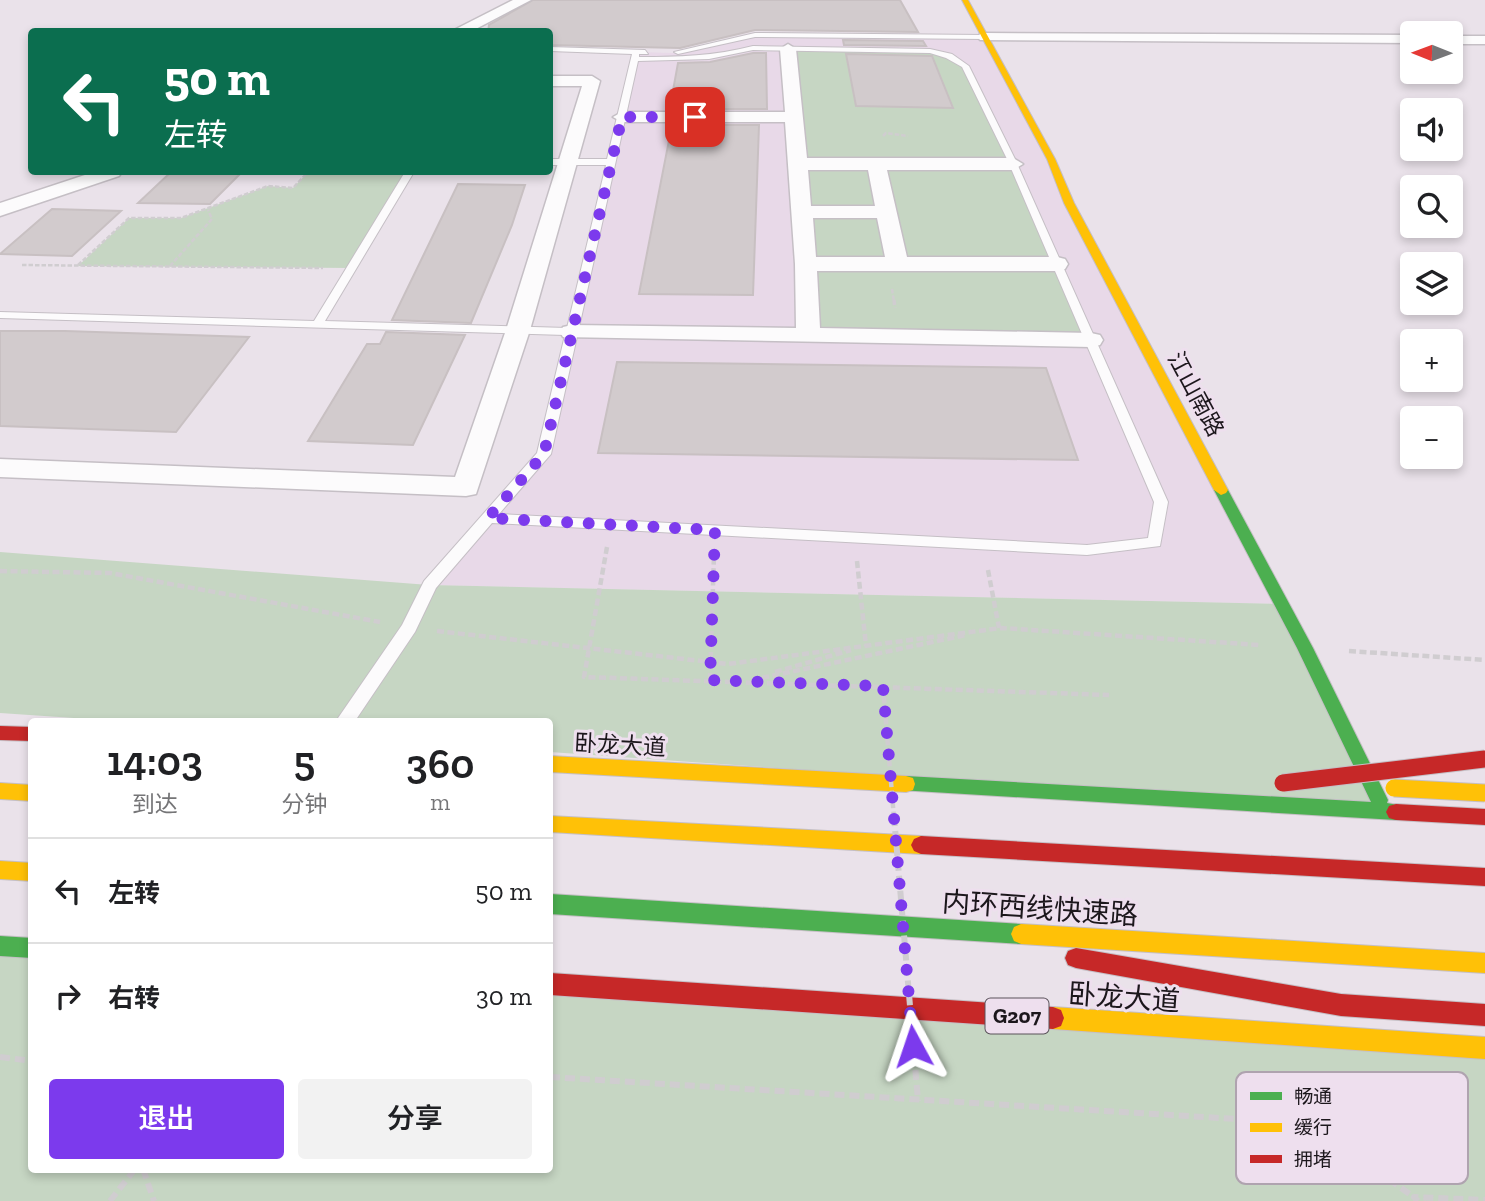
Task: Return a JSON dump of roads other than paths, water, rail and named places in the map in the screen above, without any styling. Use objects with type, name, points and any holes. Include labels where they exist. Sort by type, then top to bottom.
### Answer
[{"type":"main road","name":"江山南路","points":[[965,0],[1051,159],[1069,203],[1305,648],[1385,811]]},
{"type":"main road","points":[[0,733],[28,734]]},
{"type":"main road","points":[[1485,759],[1276,783],[1485,793]]},
{"type":"main road","name":"卧龙大道","points":[[553,764],[1485,817]]},
{"type":"main road","points":[[0,778],[28,777]]},
{"type":"main road","points":[[0,791],[28,793]]},
{"type":"main road","points":[[553,824],[1485,877]]},
{"type":"main road","points":[[0,870],[28,872]]},
{"type":"main road","name":"内环西线快速路","points":[[553,904],[1485,963]]},
{"type":"main road","points":[[891,925],[1341,1005],[1485,1015]]},
{"type":"main road","points":[[0,946],[28,948]]},
{"type":"main road","name":"卧龙大道","points":[[553,984],[1485,1048]]},
{"type":"street","points":[[465,28],[524,0]]},
{"type":"street","points":[[985,37],[1400,39]]},
{"type":"street","points":[[1463,40],[1485,40]]},
{"type":"street","points":[[788,49],[806,264],[808,336]]},
{"type":"street","points":[[0,468],[466,487],[518,330],[560,162],[592,81],[553,81]]},
{"type":"street","points":[[622,117],[794,117]]},
{"type":"street","points":[[798,164],[1013,164]]},
{"type":"street","points":[[876,164],[886,212],[892,264]]},
{"type":"street","points":[[0,190],[51,175]]},
{"type":"street","points":[[0,210],[103,175]]},
{"type":"street","points":[[802,212],[886,212]]},
{"type":"street","points":[[806,264],[1058,264]]},
{"type":"street","points":[[572,332],[1091,340]]},
{"type":"lane","points":[[636,55],[674,53],[755,35],[985,37]]},
{"type":"lane","points":[[488,518],[1087,550],[1155,542],[1161,502],[1058,264],[965,66],[949,56],[910,49],[753,48],[730,56],[701,58],[553,49]]},
{"type":"lane","points":[[347,718],[409,628],[429,584],[544,454],[636,55]]},
{"type":"lane","points":[[560,162],[611,162]]},
{"type":"lane","points":[[318,324],[408,175]]},
{"type":"lane","points":[[0,314],[572,332]]}]
